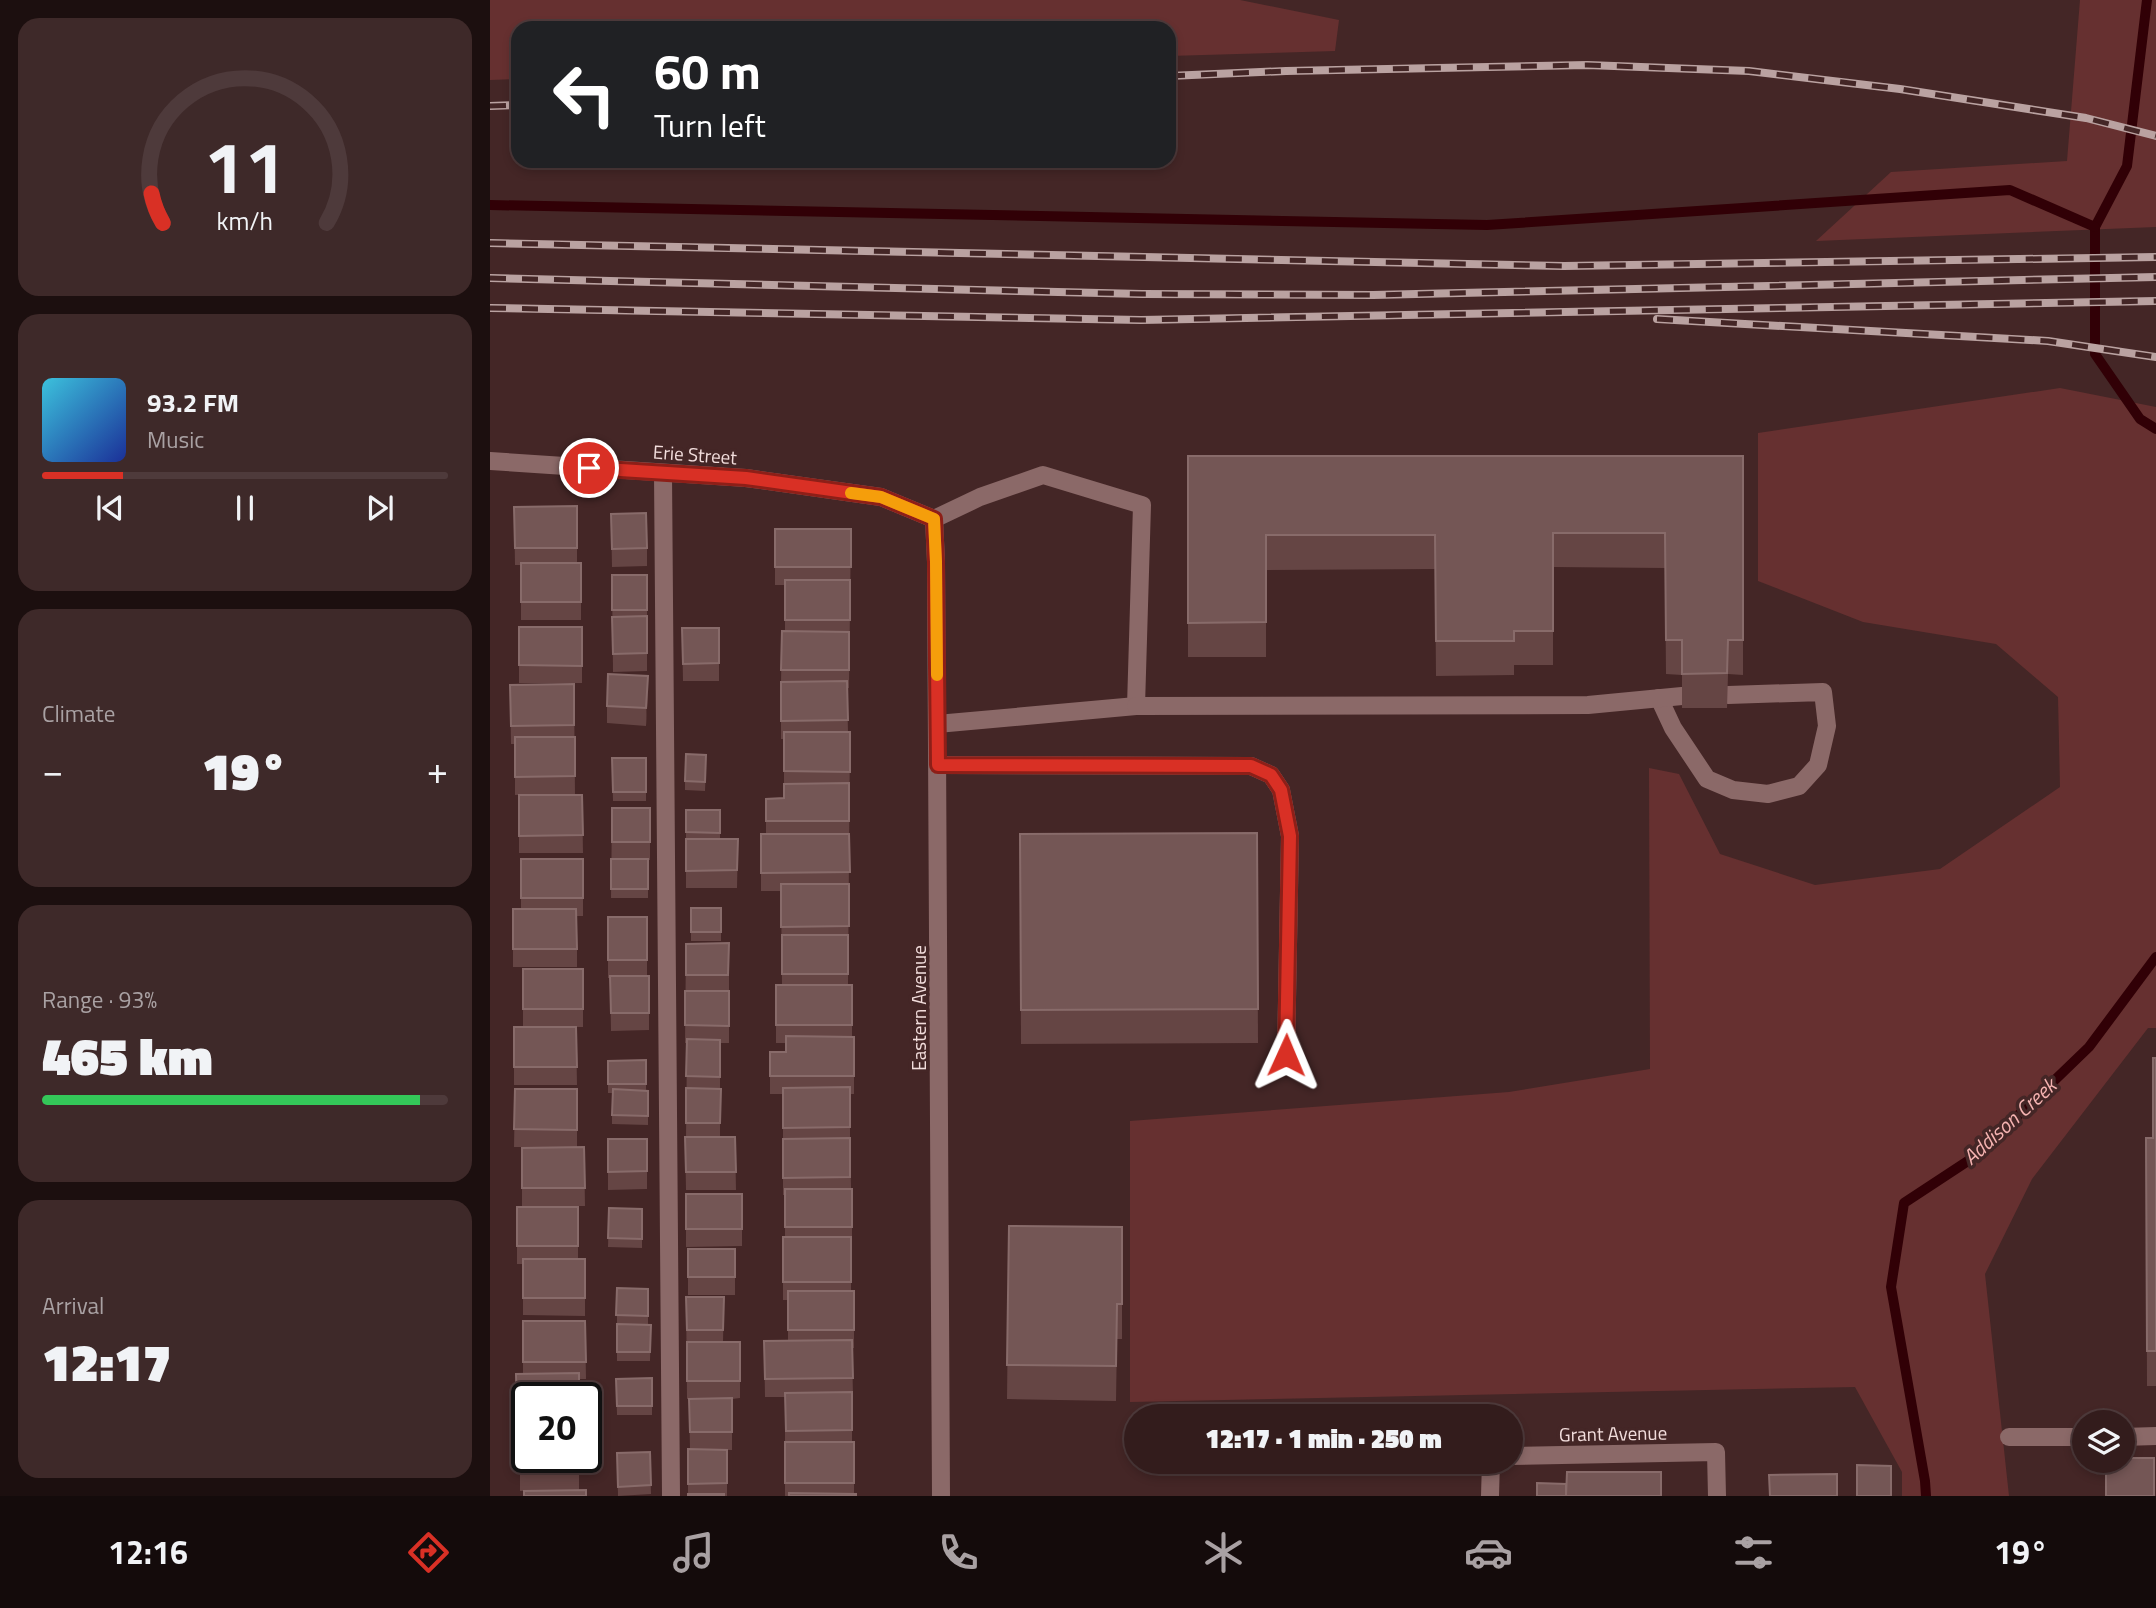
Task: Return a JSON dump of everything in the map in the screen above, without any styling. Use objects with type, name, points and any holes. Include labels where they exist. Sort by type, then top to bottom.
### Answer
[{"type":"street","name":"Erie Street","points":[[490,461],[746,478],[881,497],[934,519]]},
{"type":"street","points":[[663,472],[671,1496]]},
{"type":"street","points":[[934,519],[980,497],[1043,475],[1142,505],[1136,706]]},
{"type":"street","name":"Eastern Avenue","points":[[934,519],[938,765],[941,1496]]},
{"type":"street","points":[[1659,698],[1680,740],[1707,779],[1733,790],[1768,794],[1799,786],[1818,765],[1827,726],[1824,692],[1728,695]]},
{"type":"street","points":[[937,724],[1136,706],[1588,705],[1682,696]]},
{"type":"street","points":[[938,765],[1251,766],[1271,775],[1281,790],[1290,836],[1286,1055]]},
{"type":"street","points":[[2135,1437],[2156,1436]]},
{"type":"street","points":[[2009,1437],[2072,1437]]},
{"type":"street","name":"Grant Avenue","points":[[1523,1456],[1716,1452],[1717,1496]]},
{"type":"street","points":[[1490,1474],[1490,1496]]},
{"type":"shaded area","points":[[490,0],[1240,0],[1339,20],[1335,51],[1176,56],[1176,21],[511,21],[511,79],[490,80]]},
{"type":"shaded area","points":[[2080,0],[2156,0],[2156,227],[1816,241],[1891,172],[2067,161]]},
{"type":"shaded area","points":[[2060,388],[2156,407],[2156,1028],[2148,1028],[2032,1179],[1985,1274],[2009,1496],[1902,1496],[1902,1472],[1855,1387],[1130,1402],[1130,1121],[1509,1092],[1650,1069],[1649,768],[1679,774],[1720,854],[1815,885],[1940,869],[2060,787],[2058,697],[1996,644],[1863,622],[1758,581],[1758,433]]},
{"type":"building","points":[[1188,456],[1743,456],[1743,640],[1728,640],[1727,673],[1682,674],[1682,640],[1666,640],[1665,533],[1553,533],[1553,631],[1514,631],[1514,641],[1436,641],[1435,535],[1266,535],[1266,622],[1188,623]]},
{"type":"building","points":[[577,506],[577,548],[515,548],[514,507]]},
{"type":"building","points":[[646,513],[647,548],[612,549],[611,514]]},
{"type":"building","points":[[775,529],[851,529],[851,567],[775,567]]},
{"type":"building","points":[[521,563],[581,563],[581,602],[521,602]]},
{"type":"building","points":[[612,575],[647,575],[647,610],[612,610]]},
{"type":"building","points":[[785,580],[850,580],[850,620],[785,620]]},
{"type":"building","points":[[647,616],[647,653],[613,654],[612,617]]},
{"type":"building","points":[[519,627],[582,627],[582,666],[519,665]]},
{"type":"building","points":[[682,628],[719,628],[719,663],[683,664]]},
{"type":"building","points":[[782,631],[849,632],[849,670],[781,670]]},
{"type":"building","points":[[608,674],[648,676],[646,708],[607,706]]},
{"type":"building","points":[[847,681],[848,720],[781,721],[781,682]]},
{"type":"building","points":[[574,684],[574,725],[511,726],[510,685]]},
{"type":"building","points":[[784,732],[850,732],[850,772],[784,771]]},
{"type":"building","points":[[515,737],[575,737],[575,776],[515,777]]},
{"type":"building","points":[[686,754],[706,755],[705,782],[685,781]]},
{"type":"building","points":[[612,758],[646,758],[646,792],[613,792]]},
{"type":"building","points":[[849,783],[849,821],[766,821],[766,799],[784,798],[784,784]]},
{"type":"building","points":[[519,795],[582,795],[583,835],[519,836]]},
{"type":"building","points":[[612,808],[650,808],[650,842],[612,842]]},
{"type":"building","points":[[686,810],[720,810],[720,833],[686,832]]},
{"type":"building","points":[[1257,833],[1258,1009],[1021,1010],[1020,834]]},
{"type":"building","points":[[761,834],[849,834],[850,872],[761,873]]},
{"type":"building","points":[[686,839],[738,839],[737,870],[686,871]]},
{"type":"building","points":[[521,859],[583,859],[583,898],[521,898]]},
{"type":"building","points":[[611,859],[648,859],[648,889],[611,889]]},
{"type":"building","points":[[781,884],[849,884],[849,926],[781,927]]},
{"type":"building","points":[[691,908],[721,908],[721,932],[691,932]]},
{"type":"building","points":[[513,909],[576,909],[577,949],[513,949]]},
{"type":"building","points":[[608,917],[647,917],[647,960],[608,960]]},
{"type":"building","points":[[782,935],[848,935],[848,974],[782,974]]},
{"type":"building","points":[[729,943],[728,975],[686,975],[686,944]]},
{"type":"building","points":[[523,969],[583,969],[583,1009],[523,1009]]},
{"type":"building","points":[[610,976],[649,976],[649,1013],[611,1013]]},
{"type":"building","points":[[776,985],[852,985],[852,1025],[776,1025]]},
{"type":"building","points":[[685,991],[729,991],[729,1026],[685,1025]]},
{"type":"building","points":[[514,1027],[576,1027],[577,1067],[514,1067]]},
{"type":"building","points":[[786,1036],[854,1037],[854,1076],[770,1076],[770,1052],[786,1052]]},
{"type":"building","points":[[687,1039],[720,1040],[720,1077],[686,1076]]},
{"type":"building","points":[[2153,1058],[2156,1058],[2156,1351],[2147,1351],[2146,1138],[2153,1138]]},
{"type":"building","points":[[646,1060],[646,1084],[608,1084],[608,1061]]},
{"type":"building","points":[[850,1087],[850,1127],[783,1128],[783,1088]]},
{"type":"building","points":[[686,1088],[721,1089],[720,1123],[686,1123]]},
{"type":"building","points":[[515,1089],[577,1089],[577,1130],[514,1129]]},
{"type":"building","points":[[613,1089],[648,1091],[648,1116],[612,1115]]},
{"type":"building","points":[[685,1137],[735,1137],[736,1172],[686,1172]]},
{"type":"building","points":[[850,1138],[850,1177],[783,1178],[783,1139]]},
{"type":"building","points":[[608,1139],[647,1139],[647,1171],[608,1172]]},
{"type":"building","points":[[584,1147],[585,1188],[522,1188],[522,1148]]},
{"type":"building","points":[[785,1189],[852,1189],[852,1227],[785,1227]]},
{"type":"building","points":[[686,1194],[742,1194],[742,1229],[686,1229]]},
{"type":"building","points":[[517,1207],[578,1207],[578,1246],[517,1246]]},
{"type":"building","points":[[609,1208],[642,1209],[642,1239],[608,1238]]},
{"type":"building","points":[[1009,1226],[1122,1227],[1122,1304],[1117,1304],[1116,1366],[1007,1365]]},
{"type":"building","points":[[783,1237],[851,1237],[851,1282],[783,1282]]},
{"type":"building","points":[[688,1249],[735,1249],[735,1277],[688,1277]]},
{"type":"building","points":[[523,1259],[585,1259],[585,1298],[523,1298]]},
{"type":"building","points":[[617,1288],[648,1289],[648,1316],[616,1315]]},
{"type":"building","points":[[788,1291],[854,1291],[854,1330],[788,1330]]},
{"type":"building","points":[[686,1297],[724,1297],[723,1330],[687,1330]]},
{"type":"building","points":[[523,1321],[585,1321],[586,1362],[523,1362]]},
{"type":"building","points":[[617,1324],[651,1325],[650,1352],[617,1352]]},
{"type":"building","points":[[852,1340],[853,1378],[765,1379],[764,1341]]},
{"type":"building","points":[[687,1342],[740,1342],[740,1381],[687,1381]]},
{"type":"building","points":[[579,1373],[579,1382],[516,1382],[516,1374]]},
{"type":"building","points":[[652,1378],[652,1406],[617,1406],[616,1379]]},
{"type":"building","points":[[852,1392],[852,1430],[786,1431],[785,1393]]},
{"type":"building","points":[[732,1398],[732,1432],[690,1432],[689,1399]]},
{"type":"building","points":[[785,1442],[854,1442],[854,1483],[785,1483]]},
{"type":"building","points":[[688,1449],[727,1450],[727,1483],[688,1484]]},
{"type":"building","points":[[650,1452],[651,1485],[618,1487],[617,1453]]},
{"type":"building","points":[[2135,1458],[2154,1458],[2154,1496],[2106,1496],[2106,1473],[2135,1473]]},
{"type":"building","points":[[1857,1465],[1891,1466],[1891,1496],[1857,1496]]},
{"type":"building","points":[[1567,1472],[1661,1472],[1661,1496],[1566,1496]]},
{"type":"building","points":[[1837,1474],[1837,1496],[1770,1496],[1769,1475]]},
{"type":"building","points":[[1537,1483],[1566,1484],[1566,1496],[1537,1496]]},
{"type":"building","points":[[586,1490],[586,1496],[524,1496],[524,1491]]},
{"type":"building","points":[[789,1493],[856,1494],[856,1496],[789,1496]]},
{"type":"building","points":[[724,1494],[724,1496],[688,1496]]},
{"type":"waterway","name":"Addison Creek","points":[[2147,0],[2127,166],[2095,227],[2095,354],[2140,419],[2156,429]]},
{"type":"waterway","points":[[490,205],[1487,225],[2010,190],[2095,227]]},
{"type":"waterway","name":"Addison Creek","points":[[1926,1496],[1891,1287],[1904,1203],[1977,1155],[2089,1047],[2156,957]]},
{"type":"railway","points":[[1176,76],[1587,65],[1749,71],[1900,89],[2086,118],[2156,136]]},
{"type":"railway","points":[[490,106],[511,105]]},
{"type":"railway","points":[[490,243],[1564,266],[2156,257]]},
{"type":"railway","points":[[490,278],[1142,294],[1373,295],[2156,277]]},
{"type":"railway","points":[[490,308],[1141,320],[2156,301]]},
{"type":"railway","points":[[1657,319],[2048,341],[2156,357]]},
{"type":"slow traffic","points":[[851,493],[881,497],[934,519],[937,675]]},
{"type":"route","points":[[589,468],[746,478],[881,497],[934,519],[938,765],[1251,766],[1271,775],[1281,790],[1290,836],[1286,1055]]}]
